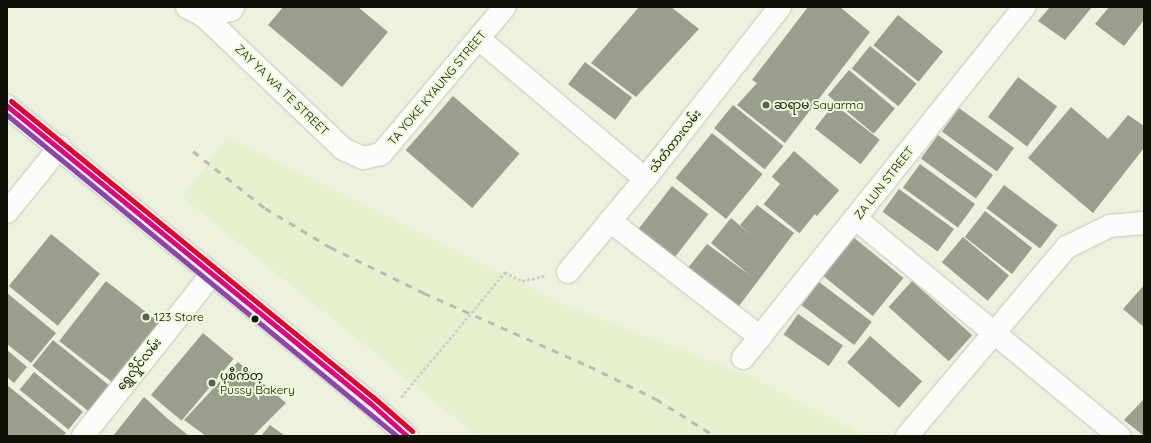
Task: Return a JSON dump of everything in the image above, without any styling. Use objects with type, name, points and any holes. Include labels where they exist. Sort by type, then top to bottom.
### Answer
[{"type":"street","points":[[196,12],[231,10],[233,7]]},
{"type":"street","name":"TA YOKE KYAUNG STREET","points":[[363,158],[380,154],[505,7]]},
{"type":"street","name":"သံတံတားလမ်း","points":[[568,272],[645,179],[780,7]]},
{"type":"street","name":"ZA LUN STREET","points":[[743,358],[856,219],[1024,7]]},
{"type":"street","name":"ZAY YA WA TE STREET","points":[[196,12],[343,150],[363,158]]},
{"type":"street","points":[[479,39],[645,179]]},
{"type":"street","points":[[7,106],[60,147],[212,275],[369,402],[407,436]]},
{"type":"street","points":[[7,212],[60,147]]},
{"type":"street","points":[[856,219],[994,330],[1119,436]]},
{"type":"street","points":[[610,221],[760,337]]},
{"type":"street","points":[[907,436],[994,330],[1067,247],[1110,226],[1144,223]]},
{"type":"street","name":"ရွှေလှိုင်လမ်း","points":[[89,434],[212,275]]},
{"type":"path","points":[[401,397],[505,272],[522,280]]},
{"type":"shaded area","points":[[228,137],[570,307],[752,377],[865,436],[477,436],[182,197]]},
{"type":"building","points":[[283,7],[358,7],[388,32],[342,87],[268,25]]},
{"type":"building","points":[[639,7],[671,7],[699,29],[636,97],[591,63]]},
{"type":"building","points":[[808,7],[840,7],[870,32],[785,143],[737,105],[757,83],[752,80]]},
{"type":"building","points":[[1050,7],[1092,7],[1065,40],[1038,21]]},
{"type":"building","points":[[1109,7],[1144,7],[1144,20],[1124,46],[1095,24]]},
{"type":"building","points":[[898,15],[943,52],[919,82],[873,45]]},
{"type":"building","points":[[870,46],[917,84],[898,106],[852,69]]},
{"type":"building","points":[[585,62],[632,98],[615,120],[568,84]]},
{"type":"building","points":[[849,70],[895,109],[874,134],[828,95]]},
{"type":"building","points":[[1018,77],[1057,106],[1027,146],[988,117]]},
{"type":"building","points":[[453,96],[519,154],[472,208],[406,150]]},
{"type":"building","points":[[834,104],[880,140],[861,164],[815,128]]},
{"type":"building","points":[[733,105],[784,146],[765,169],[714,128]]},
{"type":"building","points":[[1071,107],[1108,139],[1128,115],[1144,126],[1144,148],[1093,213],[1028,158]]},
{"type":"building","points":[[959,108],[1014,148],[997,171],[942,131]]},
{"type":"building","points":[[712,133],[763,174],[726,219],[675,178]]},
{"type":"building","points":[[938,135],[993,175],[976,198],[921,158]]},
{"type":"building","points":[[794,151],[839,190],[817,216],[772,177]]},
{"type":"building","points":[[920,164],[975,204],[958,227],[903,187]]},
{"type":"building","points":[[780,184],[816,213],[799,233],[764,204]]},
{"type":"building","points":[[1004,185],[1058,225],[1040,248],[987,208]]},
{"type":"building","points":[[672,186],[708,214],[673,259],[637,231]]},
{"type":"building","points":[[899,189],[954,229],[938,252],[883,212]]},
{"type":"building","points":[[757,205],[794,233],[739,306],[688,268],[707,244],[751,276],[711,243],[731,218],[752,236],[740,225]]},
{"type":"building","points":[[985,211],[1032,248],[1012,274],[965,237]]},
{"type":"building","points":[[51,234],[100,274],[58,326],[9,286]]},
{"type":"building","points":[[853,237],[904,278],[873,316],[822,275]]},
{"type":"building","points":[[963,237],[1009,276],[988,301],[942,262]]},
{"type":"building","points":[[106,281],[160,323],[113,383],[59,341]]},
{"type":"building","points":[[912,281],[972,335],[949,361],[889,307]]},
{"type":"building","points":[[819,282],[872,322],[854,345],[802,305]]},
{"type":"building","points":[[1144,285],[1144,327],[1123,309]]},
{"type":"building","points":[[7,293],[56,333],[31,363],[7,344]]},
{"type":"building","points":[[798,314],[843,346],[829,366],[784,334]]},
{"type":"building","points":[[203,333],[234,359],[182,421],[151,395]]},
{"type":"building","points":[[870,336],[922,381],[899,408],[847,362]]},
{"type":"building","points":[[53,340],[109,385],[88,411],[32,366]]},
{"type":"building","points":[[7,350],[27,367],[14,383],[7,377]]},
{"type":"building","points":[[238,362],[286,403],[253,436],[206,436],[184,420]]},
{"type":"building","points":[[34,372],[83,412],[68,430],[20,390]]},
{"type":"building","points":[[7,385],[66,433],[63,436],[7,436]]},
{"type":"building","points":[[144,397],[168,419],[189,436],[113,436]]},
{"type":"building","points":[[1144,399],[1144,436],[1124,420]]},
{"type":"building","points":[[270,425],[285,436],[261,436]]},
{"type":"railway","points":[[193,151],[265,208],[330,247],[424,293],[589,366],[656,399],[715,436]]},
{"type":"transit line","points":[[11,101],[373,397],[412,431]]},
{"type":"transit line","points":[[7,106],[369,402],[407,436]]},
{"type":"transit line","points":[[7,115],[397,436]]},
{"type":"place","name":"ဆရာမ Sayarma","points":[[766,105]]},
{"type":"place","name":"123 Store","points":[[146,317]]},
{"type":"place","name":"ပူစီကိတ္ Pussy Bakery","points":[[212,383]]}]
